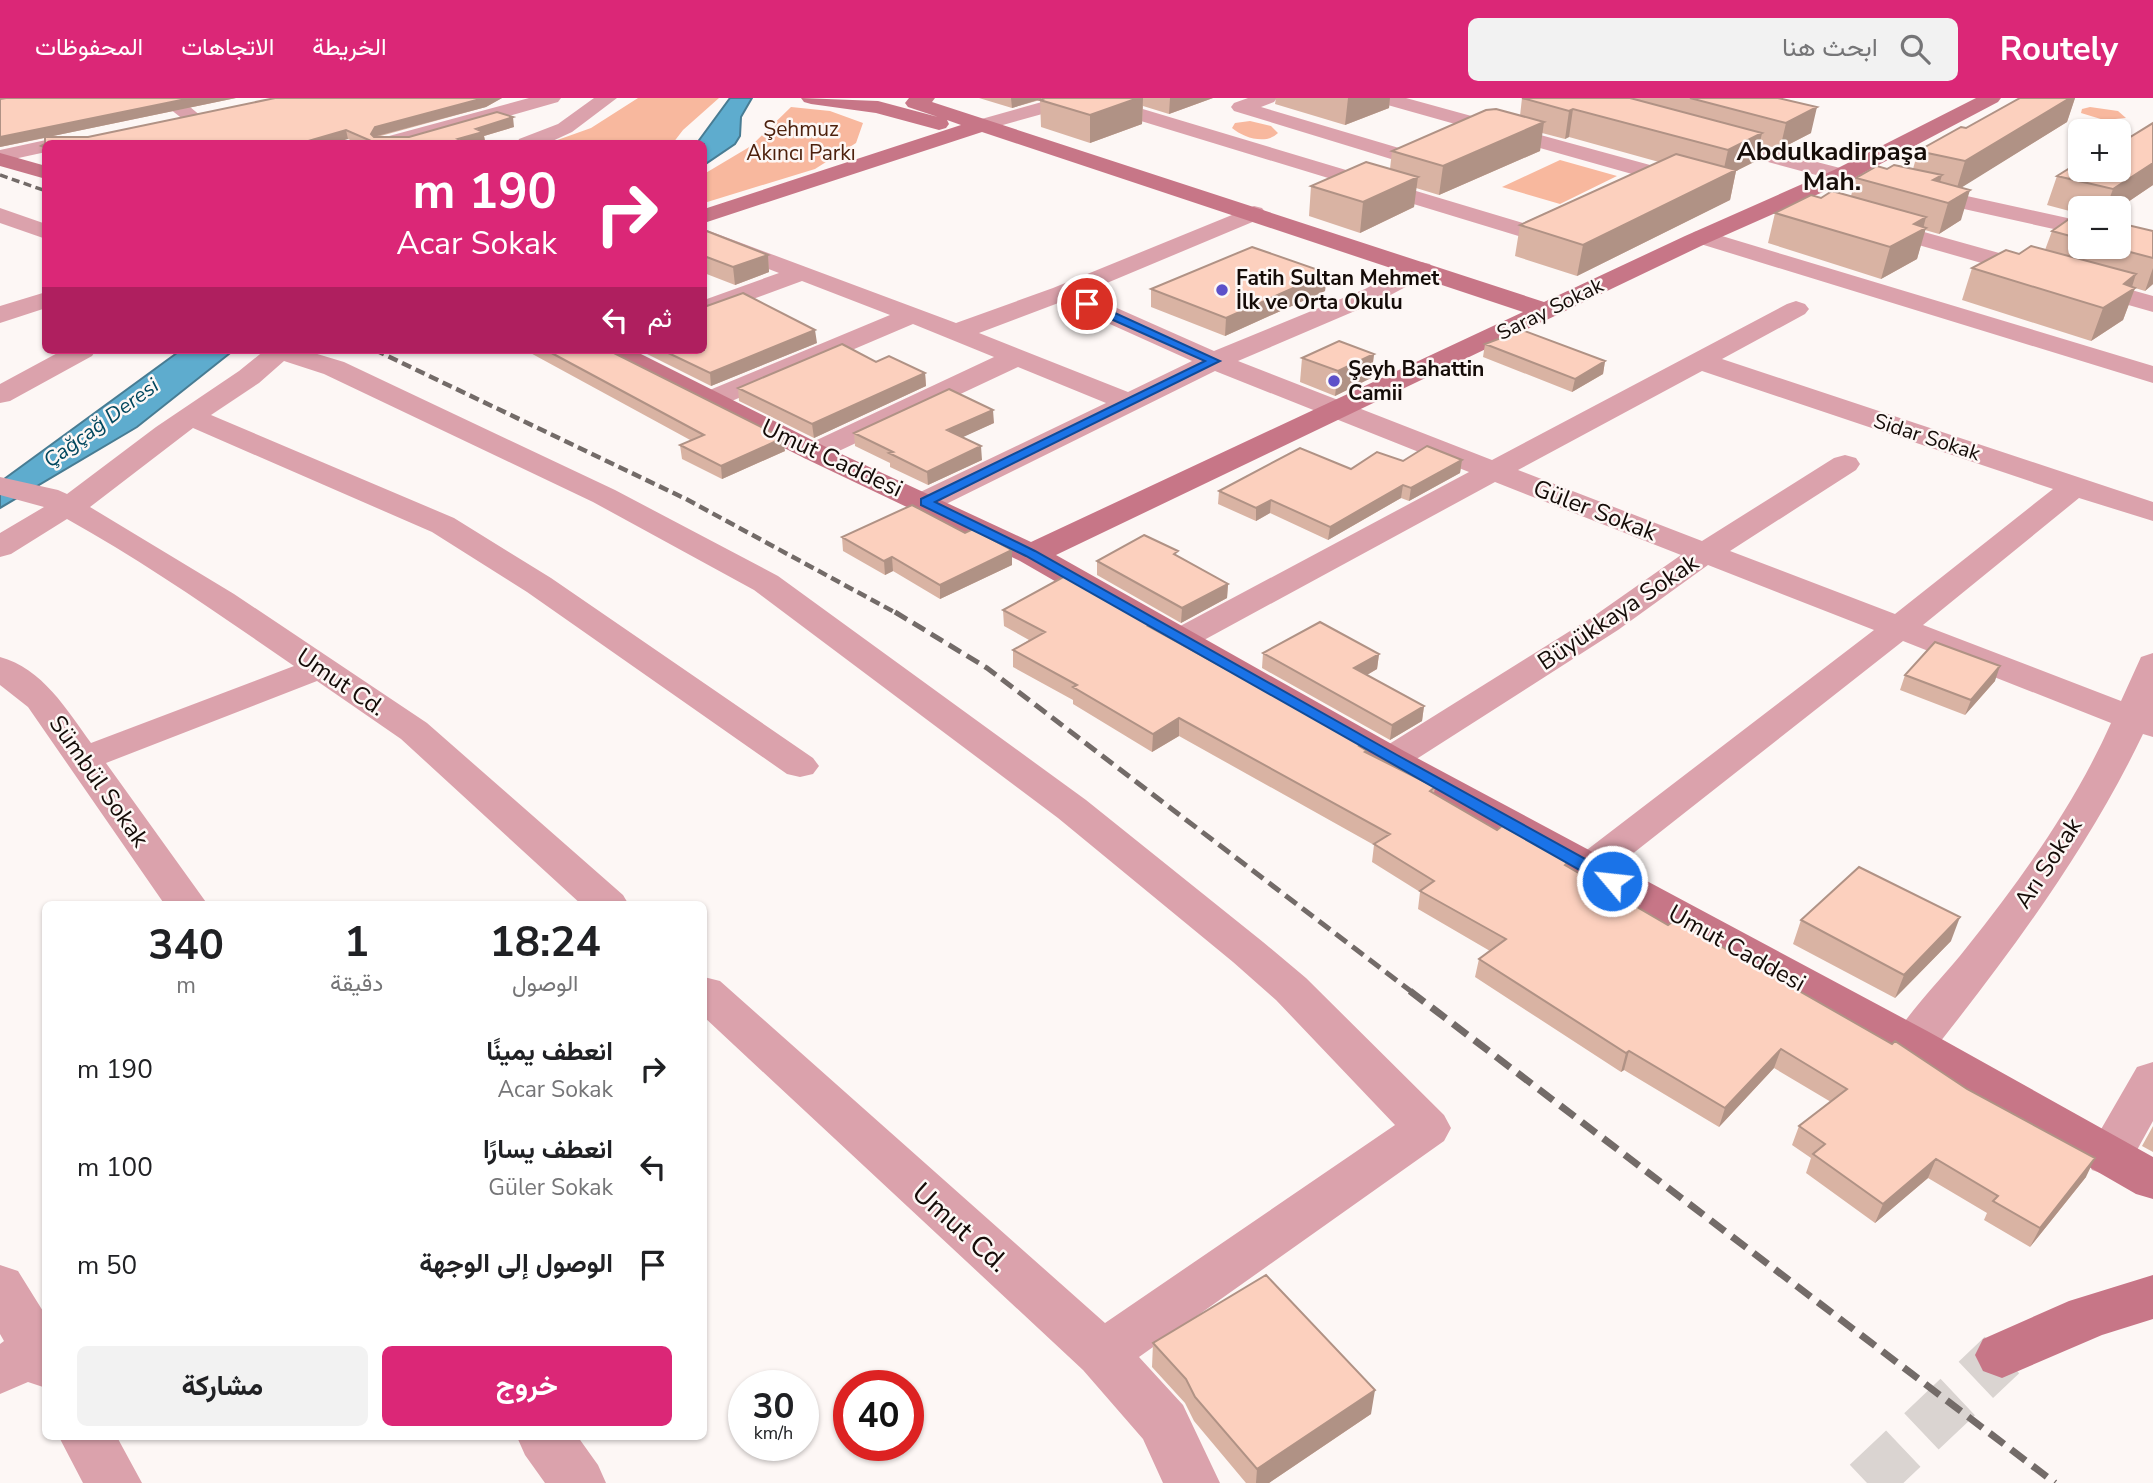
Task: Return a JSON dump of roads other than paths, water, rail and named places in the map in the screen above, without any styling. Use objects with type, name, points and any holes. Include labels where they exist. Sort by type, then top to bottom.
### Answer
[{"type":"street","points":[[166,98],[191,116]]},
{"type":"street","points":[[400,140],[551,98]]},
{"type":"street","points":[[536,140],[565,128],[607,98]]},
{"type":"street","points":[[811,98],[878,107],[974,127],[1254,213],[1545,311]]},
{"type":"street","points":[[707,215],[974,127],[1079,98]]},
{"type":"street","points":[[1085,98],[1525,231],[1653,173],[1384,98]]},
{"type":"street","points":[[1267,98],[1241,107],[1398,150],[1339,175]]},
{"type":"street","name":"Saray Sokak","points":[[1031,554],[1702,237],[1842,175],[1991,98]]},
{"type":"street","points":[[911,100],[974,127]]},
{"type":"street","points":[[164,121],[213,111]]},
{"type":"street","points":[[1443,132],[1468,121]]},
{"type":"street","points":[[1687,134],[1842,175],[2068,225]]},
{"type":"street","points":[[0,157],[42,147]]},
{"type":"street","points":[[0,157],[42,172]]},
{"type":"street","points":[[1784,200],[1824,211]]},
{"type":"street","points":[[954,333],[1062,293],[1254,213]]},
{"type":"street","points":[[0,215],[38,230]]},
{"type":"street","points":[[1850,219],[2153,304]]},
{"type":"street","points":[[0,234],[38,230]]},
{"type":"street","points":[[707,237],[913,315],[1130,403]]},
{"type":"street","points":[[1702,237],[2142,371],[2153,352]]},
{"type":"street","points":[[925,502],[1214,361],[1374,294],[1421,270]]},
{"type":"street","points":[[707,308],[799,274]]},
{"type":"street","name":"Güler Sokak","points":[[1062,293],[1214,361],[1338,411],[2142,721]]},
{"type":"street","points":[[0,315],[42,300]]},
{"type":"street","points":[[1181,639],[1796,309]]},
{"type":"street","points":[[710,400],[913,315]]},
{"type":"street","points":[[0,395],[76,354]]},
{"type":"street","points":[[0,547],[29,527],[57,502],[83,498],[188,418],[249,377],[276,354]]},
{"type":"street","points":[[293,354],[334,368],[604,496],[766,583],[1072,809],[1248,952],[1291,989],[1427,1128],[1102,1354]]},
{"type":"street","name":"Umut Caddesi","points":[[620,354],[814,452],[1031,554],[1391,759],[1913,1044],[2153,1180]]},
{"type":"street","points":[[814,452],[1015,358]]},
{"type":"street","name":"Sidar Sokak","points":[[1700,361],[2153,512]]},
{"type":"street","points":[[188,418],[211,425],[443,525],[539,585],[800,766]]},
{"type":"street","name":"Büyükkaya Sokak","points":[[1391,759],[1606,623],[1705,553],[1844,464]]},
{"type":"street","name":"Umut Cd.","points":[[0,486],[57,502],[115,533],[414,731],[604,901]]},
{"type":"street","points":[[1589,868],[1899,628],[2076,486]]},
{"type":"street","name":"Arı Sokak","points":[[1913,1044],[1986,956],[2055,855],[2119,747],[2142,721],[2153,664]]},
{"type":"street","name":"Sümbül Sokak","points":[[0,668],[41,699],[184,901]]},
{"type":"street","points":[[83,759],[320,668]]},
{"type":"street","name":"Umut Cd.","points":[[707,995],[1102,1354],[1163,1422],[1192,1483]]},
{"type":"street","points":[[2109,1157],[2153,1079]]},
{"type":"street","points":[[0,1286],[32,1357]]},
{"type":"street","points":[[2002,1355],[2088,1317],[2153,1297]]},
{"type":"street","points":[[89,1440],[114,1483]]},
{"type":"street","points":[[547,1440],[579,1483]]},
{"type":"water","points":[[730,98],[752,98],[741,117],[740,136],[735,144],[707,163],[707,140],[699,140]]},
{"type":"water","name":"Çağçağ Deresi","points":[[176,354],[229,354],[137,427],[0,508],[0,482]]},
{"type":"tunnel","points":[[1867,1483],[2002,1355]]},
{"type":"railway","points":[[0,175],[42,190]]},
{"type":"railway","points":[[383,354],[686,499],[898,614]]},
{"type":"railway","points":[[895,612],[987,668],[1412,992]]},
{"type":"railway","points":[[1410,991],[2055,1483]]},
{"type":"place","name":"Fatih Sultan Mehmet İlk ve Orta Okulu","points":[[1222,290]]},
{"type":"place","name":"Şeyh Bahattin Camii","points":[[1334,381]]},
{"type":"district","name":"Abdulkadirpaşa Mah.","points":[[1832,166]]},
{"type":"park label","name":"Şehmuz Akıncı Parkı","points":[[801,141]]}]
